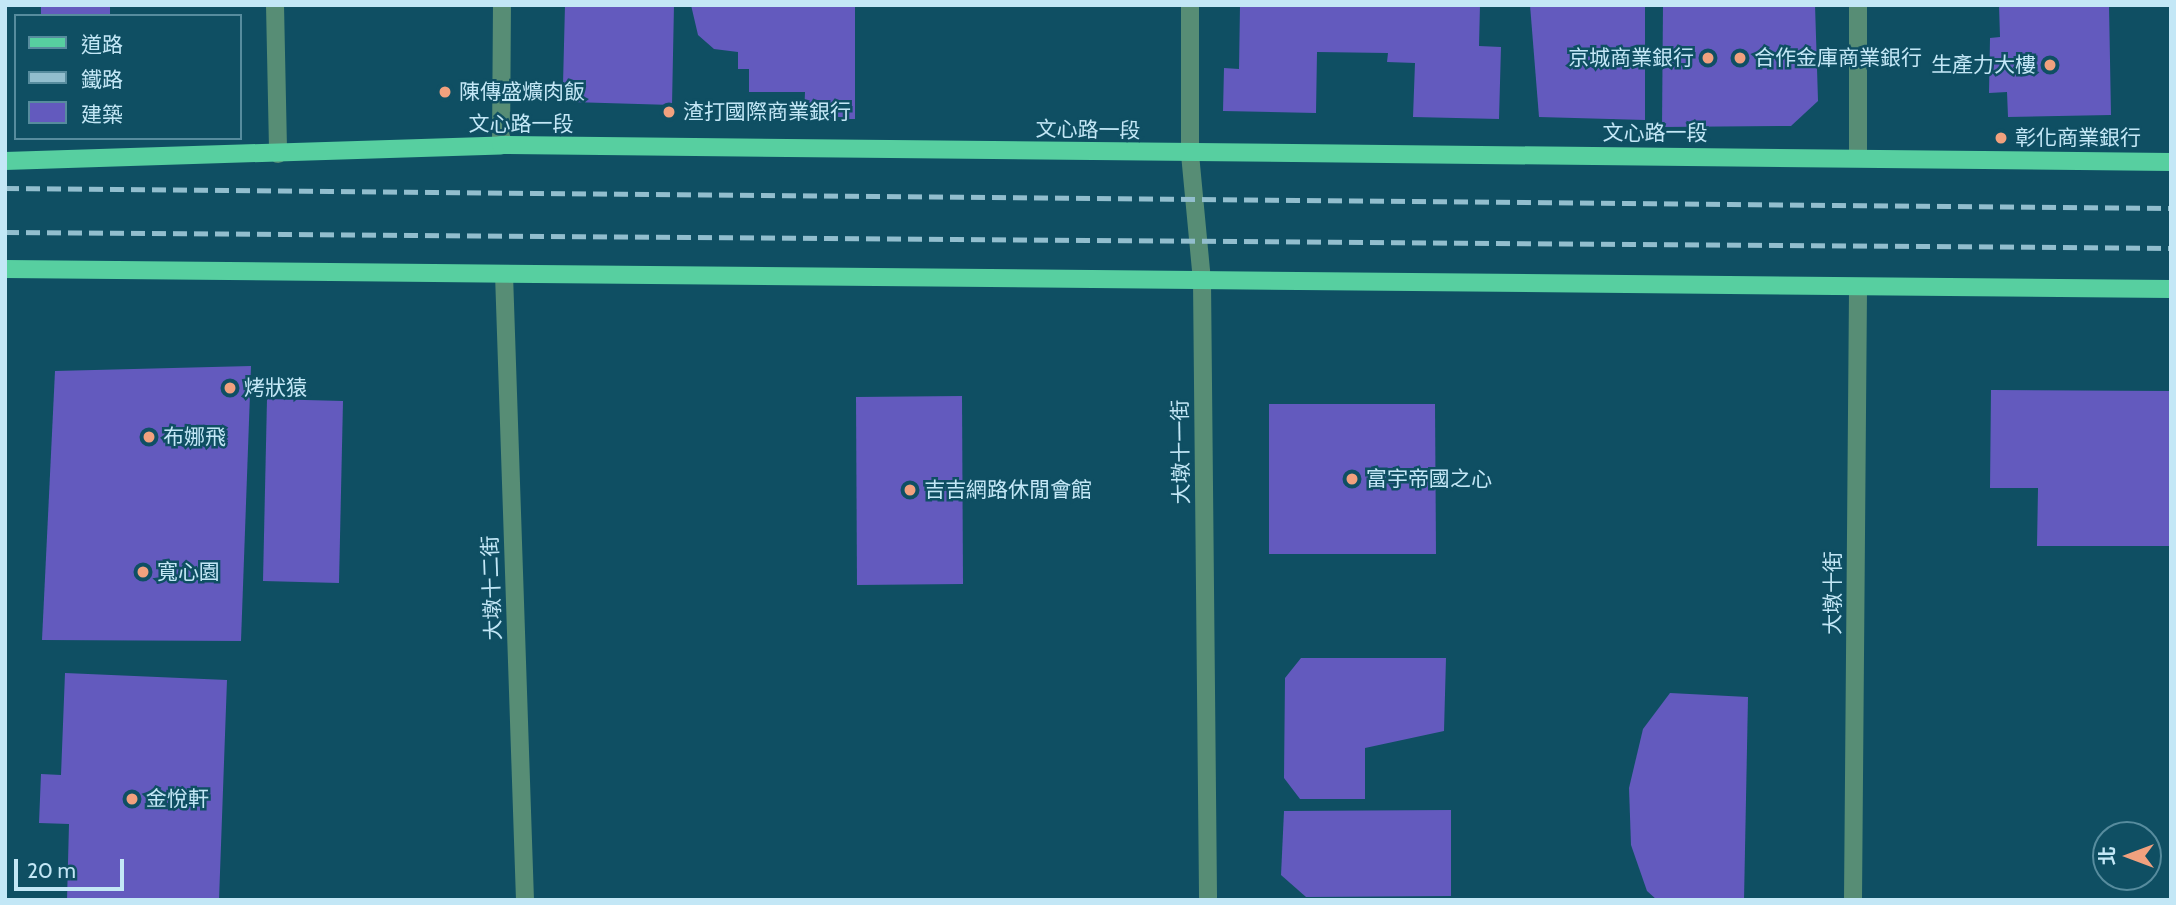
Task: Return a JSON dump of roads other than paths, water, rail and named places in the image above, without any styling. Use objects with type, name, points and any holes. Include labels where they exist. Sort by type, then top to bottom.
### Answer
[{"type":"main road","name":"文心路一段","points":[[5,161],[501,145],[2171,162]]},
{"type":"main road","points":[[5,269],[2171,289]]},
{"type":"street","points":[[275,5],[278,154]]},
{"type":"street","points":[[501,145],[502,5]]},
{"type":"street","name":"大墩十一街","points":[[1190,5],[1190,154],[1202,281],[1208,900]]},
{"type":"street","points":[[1858,5],[1858,157]]},
{"type":"street","name":"大墩十二街","points":[[504,274],[525,900]]},
{"type":"street","name":"大墩十街","points":[[1853,900],[1858,287]]},
{"type":"railway","points":[[5,188],[2171,208]]},
{"type":"railway","points":[[5,232],[2171,248]]},
{"type":"place","name":"京城商業銀行","points":[[1708,58]]},
{"type":"place","name":"合作金庫商業銀行","points":[[1740,58]]},
{"type":"place","name":"生產力大樓","points":[[2050,65]]},
{"type":"place","name":"陳傳盛爌肉飯","points":[[445,92]]},
{"type":"place","name":"渣打國際商業銀行","points":[[669,112]]},
{"type":"place","name":"彰化商業銀行","points":[[2001,138]]},
{"type":"place","name":"烤狀猿","points":[[230,388]]},
{"type":"place","name":"布娜飛","points":[[149,437]]},
{"type":"place","name":"富宇帝國之心","points":[[1352,479]]},
{"type":"place","name":"吉吉網路休閒會館","points":[[910,490]]},
{"type":"place","name":"寬心園","points":[[143,572]]},
{"type":"place","name":"金悅軒","points":[[132,799]]}]
